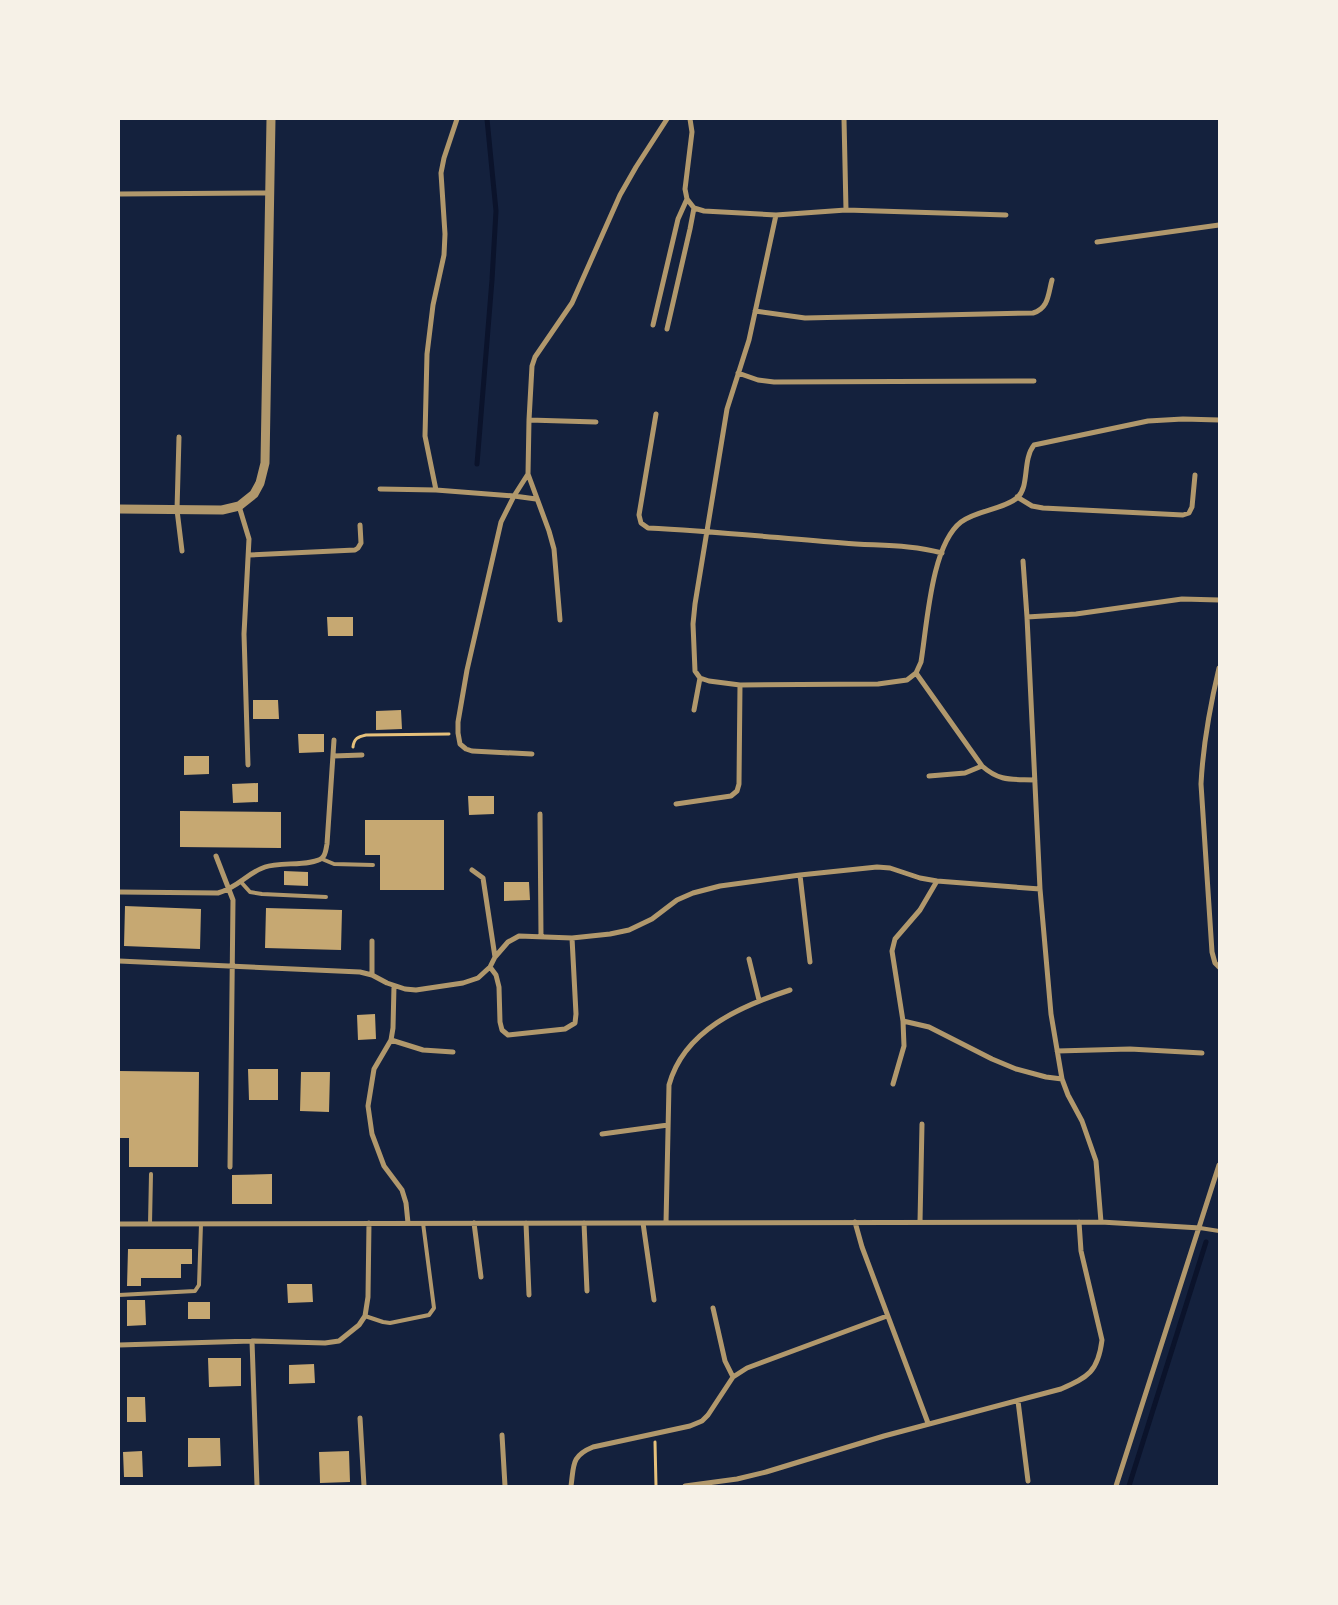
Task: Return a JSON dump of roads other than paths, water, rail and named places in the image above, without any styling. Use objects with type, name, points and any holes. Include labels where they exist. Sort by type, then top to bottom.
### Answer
[{"type":"street","points":[[119,509],[222,510],[239,506],[254,494],[260,483],[265,463],[271,119]]},
{"type":"street","points":[[436,490],[425,436],[427,354],[433,305],[444,255],[441,173],[457,119]]},
{"type":"street","points":[[560,620],[554,549],[528,474],[532,366],[534,357],[572,303],[620,195],[667,119]]},
{"type":"street","points":[[653,325],[678,219],[686,199],[685,189],[692,132],[690,119]]},
{"type":"street","points":[[844,119],[846,210]]},
{"type":"street","points":[[119,194],[270,193]]},
{"type":"street","points":[[686,199],[694,208],[704,211],[776,215],[846,210],[1006,215]]},
{"type":"street","points":[[666,329],[694,208]]},
{"type":"street","points":[[776,215],[749,340],[727,408],[706,531],[693,624],[693,661],[695,671],[700,678],[709,682],[740,685],[878,684],[907,680],[916,673],[921,662],[935,571],[953,530],[961,522],[973,515],[1017,498],[1023,490],[1029,450],[1034,445],[1148,422],[1183,419],[1219,420]]},
{"type":"street","points":[[1097,242],[1219,225]]},
{"type":"street","points":[[755,311],[805,318],[1033,313],[1040,311],[1046,305],[1052,280]]},
{"type":"street","points":[[738,373],[758,380],[774,382],[1034,381]]},
{"type":"street","points":[[656,414],[639,515],[642,523],[648,528],[706,531],[849,544],[908,546],[942,553]]},
{"type":"street","points":[[529,420],[596,422]]},
{"type":"street","points":[[179,437],[178,510],[182,551]]},
{"type":"street","points":[[528,474],[501,522],[467,670],[458,722],[458,733],[460,744],[466,749],[532,754]]},
{"type":"street","points":[[1017,498],[1032,506],[1043,508],[1183,515],[1189,513],[1192,507],[1195,474]]},
{"type":"street","points":[[380,489],[436,490],[536,499]]},
{"type":"street","points":[[239,506],[249,539],[244,634],[248,765]]},
{"type":"street","points":[[249,554],[355,550],[361,543],[360,525]]},
{"type":"street","points":[[1023,561],[1040,889],[1051,1014],[1062,1079],[1082,1122],[1096,1161],[1101,1222]]},
{"type":"street","points":[[1027,617],[1076,614],[1182,599],[1219,600]]},
{"type":"street","points":[[1219,668],[1202,760],[1201,784],[1212,952],[1219,967]]},
{"type":"street","points":[[916,673],[982,766],[992,776],[1003,779],[1035,780]]},
{"type":"street","points":[[694,710],[700,678]]},
{"type":"street","points":[[676,804],[731,796],[737,791],[739,784],[740,685]]},
{"type":"street","points":[[119,892],[218,893],[230,890],[264,867],[278,864],[313,862],[322,859],[327,844],[334,740]]},
{"type":"street","points":[[333,756],[362,755]]},
{"type":"street","points":[[930,776],[965,773],[982,766]]},
{"type":"street","points":[[540,814],[541,937]]},
{"type":"street","points":[[216,856],[230,890],[234,908],[230,1167]]},
{"type":"street","points":[[119,961],[360,972],[372,975],[394,986],[416,990],[463,983],[478,978],[490,967],[495,957],[508,942],[519,936],[572,938],[629,930],[652,919],[677,900],[693,893],[720,886],[800,875],[883,867],[937,881],[1040,889]]},
{"type":"street","points":[[472,870],[483,878],[495,957]]},
{"type":"street","points":[[800,875],[810,962]]},
{"type":"street","points":[[893,1084],[904,1046],[903,1021],[892,951],[895,939],[920,910],[937,881]]},
{"type":"street","points":[[490,967],[496,975],[499,988],[502,1030],[508,1035],[565,1029],[575,1023],[576,1014],[572,938]]},
{"type":"street","points":[[372,941],[372,975]]},
{"type":"street","points":[[749,959],[759,1000]]},
{"type":"street","points":[[394,986],[391,1040],[374,1069],[368,1106],[369,1123],[384,1166],[402,1190],[406,1202],[408,1223]]},
{"type":"street","points":[[666,1222],[669,1085],[673,1069],[685,1051],[702,1034],[728,1016],[759,1000],[790,990]]},
{"type":"street","points":[[903,1021],[929,1027],[992,1059],[1016,1068],[1046,1077],[1062,1079]]},
{"type":"street","points":[[391,1040],[417,1049],[453,1052]]},
{"type":"street","points":[[1057,1051],[1130,1049],[1202,1053]]},
{"type":"street","points":[[920,1222],[922,1124]]},
{"type":"street","points":[[602,1134],[668,1125]]},
{"type":"street","points":[[1116,1486],[1219,1165]]},
{"type":"street","points":[[855,1222],[887,1316],[928,1423]]},
{"type":"street","points":[[685,1486],[737,1479],[766,1472],[928,1423],[1061,1389],[1083,1380],[1095,1367],[1102,1340],[1080,1251],[1079,1222]]},
{"type":"street","points":[[119,1224],[1101,1222],[1200,1228]]},
{"type":"street","points":[[119,1344],[252,1341],[325,1343],[338,1341],[359,1325],[365,1316],[368,1298],[369,1223]]},
{"type":"street","points":[[474,1223],[481,1277]]},
{"type":"street","points":[[526,1223],[529,1295]]},
{"type":"street","points":[[584,1223],[587,1291]]},
{"type":"street","points":[[644,1223],[654,1300]]},
{"type":"street","points":[[713,1308],[725,1360],[733,1377]]},
{"type":"street","points":[[571,1486],[575,1461],[582,1452],[593,1447],[690,1426],[702,1421],[714,1407],[733,1377],[747,1368],[887,1316]]},
{"type":"street","points":[[252,1341],[257,1486]]},
{"type":"street","points":[[1018,1401],[1028,1481]]},
{"type":"street","points":[[360,1418],[364,1486]]},
{"type":"street","points":[[502,1435],[505,1486]]},
{"type":"street","points":[[737,1479],[738,1486]]},
{"type":"lane","points":[[322,859],[334,864],[372,865]]},
{"type":"lane","points":[[241,882],[250,892],[326,897]]},
{"type":"lane","points":[[150,1224],[151,1174]]},
{"type":"lane","points":[[365,1316],[383,1322],[390,1322],[429,1314],[434,1308],[422,1223]]},
{"type":"lane","points":[[119,1295],[195,1291],[199,1285],[201,1224]]},
{"type":"lane","points":[[1200,1228],[1219,1231]]},
{"type":"waterway","points":[[477,464],[496,211],[487,119]]},
{"type":"waterway","points":[[1129,1486],[1206,1242]]}]
